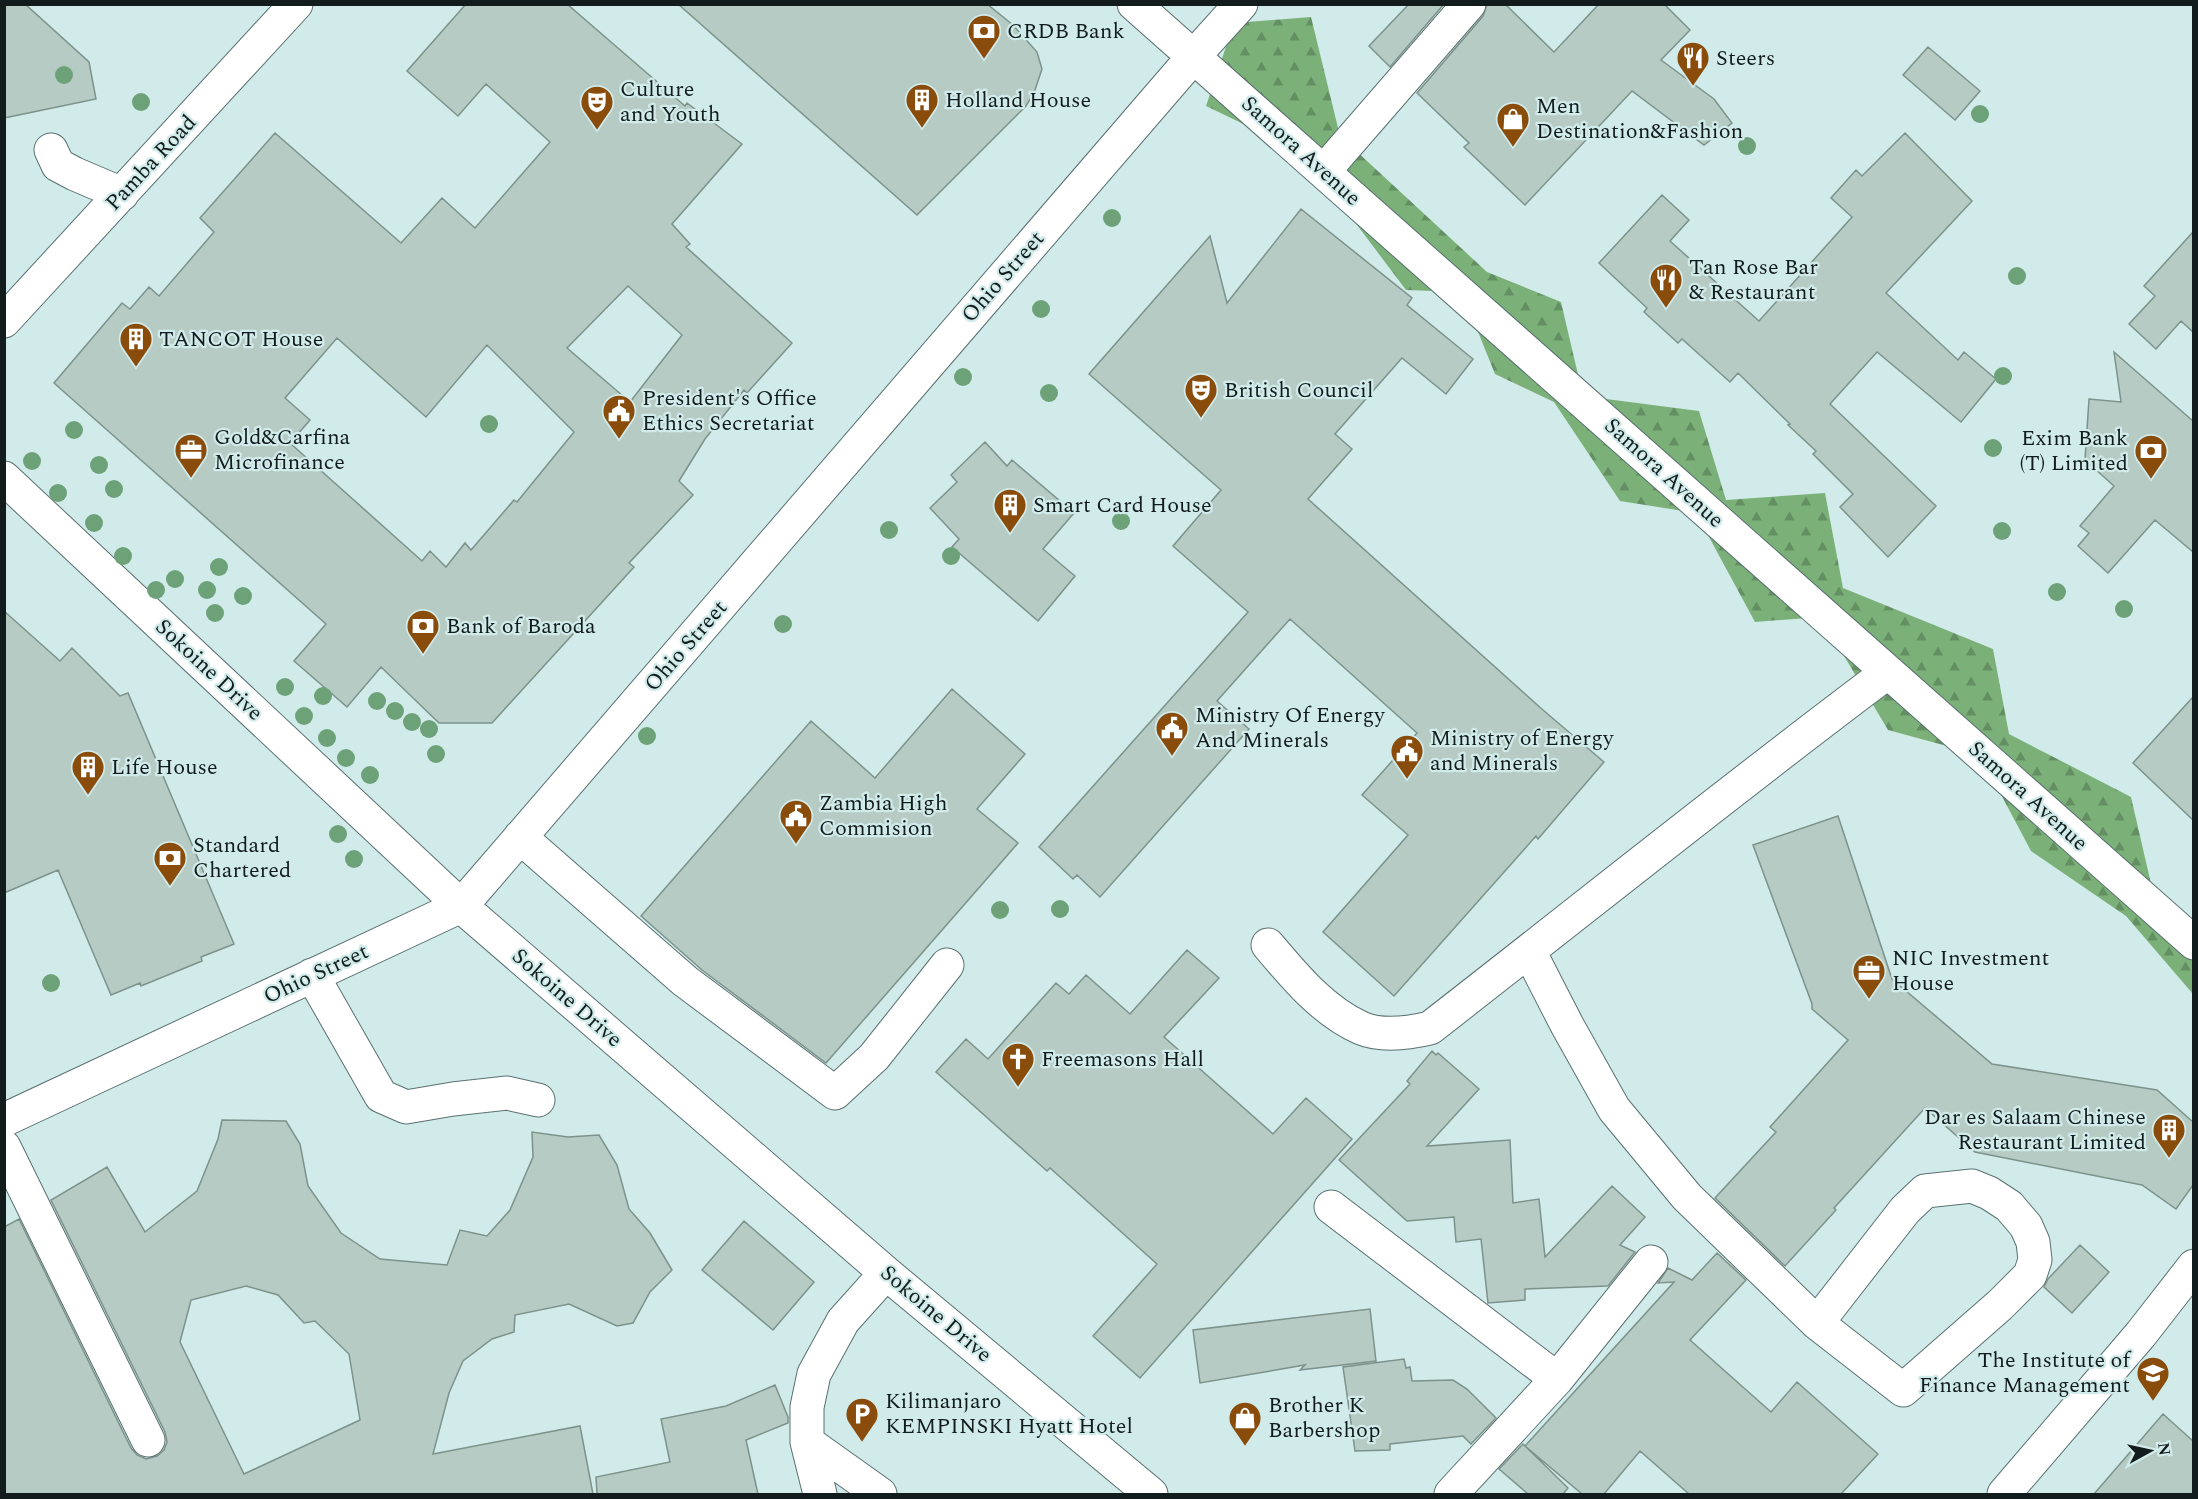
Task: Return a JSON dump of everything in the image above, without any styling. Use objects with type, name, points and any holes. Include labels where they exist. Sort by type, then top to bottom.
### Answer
[{"type":"street","name":"Pamba Road","points":[[4,321],[296,4]]},
{"type":"street","name":"Samora Avenue","points":[[1134,4],[2193,943]]},
{"type":"street","name":"Ohio Street","points":[[4,1120],[461,906],[1241,4]]},
{"type":"street","points":[[1324,171],[1469,4]]},
{"type":"street","points":[[51,150],[58,165],[122,194]]},
{"type":"street","name":"Sokoine Drive","points":[[4,478],[461,906],[886,1273],[1151,1494]]},
{"type":"street","points":[[1268,945],[1305,988],[1334,1011],[1362,1028],[1407,1033],[1430,1028],[1753,774],[1888,672]]},
{"type":"street","points":[[520,837],[685,981],[835,1093],[874,1057],[947,965]]},
{"type":"street","points":[[1529,951],[1614,1109],[1687,1197],[1817,1323],[1903,1390],[2000,1305],[2030,1275],[2035,1260],[2033,1242],[2026,1226],[2009,1206],[1989,1193],[1972,1186],[1925,1191],[1905,1210],[1817,1323]]},
{"type":"street","points":[[312,975],[381,1096],[406,1107],[507,1093],[538,1100]]},
{"type":"street","points":[[4,1147],[148,1440]]},
{"type":"street","points":[[1331,1207],[1557,1379]]},
{"type":"street","points":[[1451,1494],[1557,1379],[1651,1262]]},
{"type":"street","points":[[2004,1494],[2141,1334],[2193,1266]]},
{"type":"street","points":[[820,1494],[807,1442],[807,1407],[814,1374],[843,1321],[886,1273]]},
{"type":"street","points":[[807,1442],[880,1494]]},
{"type":"green space","points":[[1311,17],[1340,136],[1487,272],[1561,302],[1583,396],[1699,411],[1726,500],[1825,493],[1843,588],[1993,649],[2009,734],[2131,797],[2158,914],[2193,923],[2193,994],[2126,916],[2031,851],[1980,755],[1888,730],[1821,617],[1755,622],[1696,513],[1620,501],[1554,402],[1495,374],[1462,292],[1406,290],[1302,152],[1206,106],[1234,23]]},
{"type":"building","points":[[4,4],[25,4],[89,62],[96,99],[4,118]]},
{"type":"building","points":[[466,4],[567,4],[685,106],[687,103],[742,144],[672,224],[690,244],[686,247],[792,343],[747,393],[744,390],[705,439],[679,481],[693,495],[629,563],[634,567],[492,723],[439,723],[381,667],[347,707],[294,661],[326,624],[54,383],[122,303],[130,309],[149,287],[159,296],[214,232],[200,218],[275,133],[401,243],[442,198],[475,228],[550,142],[486,84],[458,116],[407,71]],"holes":[[[628,286],[682,335],[630,402],[567,348]],[[337,338],[426,417],[487,345],[574,432],[517,502],[514,500],[471,550],[465,543],[446,567],[430,551],[422,561],[290,443],[310,420],[285,398]]]},
{"type":"building","name":"Holland House","points":[[678,4],[987,4],[1013,25],[1037,52],[1042,69],[1034,93],[1026,106],[917,215]]},
{"type":"building","points":[[1409,4],[1444,4],[1390,67],[1369,46]]},
{"type":"building","points":[[1487,4],[1505,4],[1554,52],[1599,4],[1664,4],[1690,30],[1661,60],[1714,99],[1732,123],[1704,145],[1632,91],[1525,205],[1464,147],[1469,143],[1417,93],[1483,16]]},
{"type":"building","points":[[1928,47],[1980,91],[1955,120],[1903,75]]},
{"type":"building","points":[[1905,133],[1972,201],[1886,293],[1958,360],[1964,352],[1996,379],[1961,422],[1877,352],[1830,404],[1936,506],[1888,557],[1840,507],[1853,494],[1813,454],[1816,451],[1788,425],[1790,424],[1738,373],[1730,382],[1682,339],[1678,343],[1644,312],[1647,308],[1599,263],[1662,195],[1689,220],[1670,241],[1759,321],[1852,217],[1831,198],[1856,170],[1862,176]]},
{"type":"building","points":[[1301,209],[1412,298],[1407,305],[1473,359],[1446,394],[1402,358],[1335,434],[1352,449],[1308,499],[1604,762],[1538,839],[1536,836],[1394,996],[1323,932],[1408,835],[1362,795],[1417,733],[1290,619],[1217,701],[1249,729],[1100,897],[1077,875],[1073,879],[1039,847],[1248,612],[1173,546],[1221,490],[1089,374],[1210,236],[1227,303]]},
{"type":"building","points":[[2193,232],[2193,332],[2181,321],[2156,349],[2129,324],[2155,296],[2144,286]]},
{"type":"building","name":"Exim Bank (T) Limited","points":[[2114,352],[2193,421],[2193,552],[2155,520],[2108,573],[2078,546],[2089,533],[2080,526],[2114,486],[2085,460],[2089,399],[2121,402]]},
{"type":"building","name":"Smart Card House","points":[[985,442],[1007,466],[1012,460],[1074,513],[1043,549],[1075,576],[1038,621],[952,547],[959,539],[930,508],[957,482],[951,475]]},
{"type":"building","name":"Life House","points":[[4,611],[60,661],[72,648],[120,696],[128,693],[234,944],[201,957],[202,961],[141,986],[140,983],[111,995],[58,870],[4,893]]},
{"type":"building","points":[[952,689],[1025,754],[977,809],[1018,843],[826,1063],[702,970],[641,916],[811,721],[875,778]]},
{"type":"building","points":[[2193,697],[2193,820],[2133,763]]},
{"type":"building","name":"NIC Investment House","points":[[1838,816],[1892,979],[1992,1064],[2157,1090],[2193,1122],[2193,1185],[2176,1209],[2142,1185],[1975,1152],[1925,1108],[1785,1266],[1715,1198],[1776,1132],[1770,1127],[1848,1040],[1812,1009],[1753,845]]},
{"type":"building","points":[[1187,950],[1219,978],[1164,1037],[1273,1134],[1306,1098],[1352,1139],[1140,1378],[1093,1336],[1157,1264],[1050,1168],[1047,1171],[936,1072],[966,1039],[988,1059],[1056,983],[1069,994],[1086,975],[1130,1014]]},
{"type":"building","points":[[1432,1051],[1436,1055],[1438,1053],[1479,1089],[1427,1146],[1510,1140],[1513,1203],[1539,1199],[1545,1257],[1612,1186],[1645,1217],[1620,1245],[1635,1252],[1608,1286],[1525,1289],[1525,1300],[1488,1303],[1481,1239],[1456,1242],[1454,1217],[1407,1221],[1339,1160],[1410,1084],[1407,1081]]},
{"type":"building","points":[[222,1120],[286,1121],[300,1144],[308,1186],[341,1233],[380,1259],[447,1265],[460,1230],[487,1236],[510,1210],[533,1157],[532,1132],[568,1137],[599,1135],[617,1165],[629,1209],[650,1233],[672,1270],[650,1292],[633,1323],[617,1326],[569,1304],[515,1315],[514,1332],[492,1339],[463,1361],[449,1393],[433,1454],[580,1426],[593,1494],[4,1494],[4,1227],[19,1219],[131,1448],[137,1455],[146,1459],[157,1456],[164,1450],[167,1442],[165,1432],[51,1200],[107,1167],[145,1232],[197,1191],[218,1139]],"holes":[[[246,1286],[278,1295],[304,1323],[315,1321],[349,1354],[360,1420],[244,1474],[180,1342],[191,1300]]]},
{"type":"building","points":[[744,1221],[814,1282],[773,1330],[702,1270]]},
{"type":"building","points":[[2080,1245],[2109,1272],[2072,1313],[2044,1287],[2048,1279]]},
{"type":"building","points":[[1717,1253],[1746,1280],[1690,1340],[1771,1412],[1797,1382],[1878,1454],[1841,1494],[1689,1494],[1640,1451],[1604,1494],[1582,1494],[1525,1446],[1674,1282],[1658,1283],[1668,1268],[1692,1280]]},
{"type":"building","points":[[1370,1309],[1376,1361],[1300,1370],[1305,1365],[1200,1383],[1193,1330]]},
{"type":"building","points":[[1404,1359],[1406,1368],[1410,1367],[1412,1381],[1453,1380],[1467,1389],[1496,1418],[1471,1444],[1463,1436],[1390,1444],[1390,1450],[1355,1451],[1343,1367]]},
{"type":"building","points":[[775,1385],[788,1417],[788,1423],[746,1440],[758,1494],[597,1494],[596,1477],[670,1462],[661,1419],[726,1406]]},
{"type":"building","points":[[2163,1414],[2193,1441],[2193,1494],[2094,1494]]},
{"type":"building","points":[[1523,1444],[1568,1488],[1563,1494],[1528,1494],[1499,1469]]},
{"type":"place","name":"CRDB Bank","points":[[984,60]]},
{"type":"place","name":"Steers","points":[[1693,87]]},
{"type":"place","name":"Holland House","points":[[922,129]]},
{"type":"place","name":"Culture and Youth","points":[[597,131]]},
{"type":"place","name":"Men Destination&Fashion","points":[[1513,148]]},
{"type":"place","name":"Tan Rose Bar & Restaurant","points":[[1666,309]]},
{"type":"place","name":"TANCOT House","points":[[136,368]]},
{"type":"place","name":"British Council","points":[[1201,419]]},
{"type":"place","name":"President's Office Ethics Secretariat","points":[[619,440]]},
{"type":"place","name":"Gold&Carfina Microfinance","points":[[191,479]]},
{"type":"place","name":"Exim Bank (T) Limited","points":[[2151,480]]},
{"type":"place","name":"Smart Card House","points":[[1010,534]]},
{"type":"place","name":"Bank of Baroda","points":[[423,655]]},
{"type":"place","name":"Ministry Of Energy And Minerals","points":[[1172,757]]},
{"type":"place","name":"Ministry of Energy and Minerals","points":[[1407,780]]},
{"type":"place","name":"Life House","points":[[88,796]]},
{"type":"place","name":"Zambia High Commision","points":[[796,845]]},
{"type":"place","name":"Standard Chartered","points":[[170,887]]},
{"type":"place","name":"NIC Investment House","points":[[1869,1000]]},
{"type":"place","name":"Freemasons Hall","points":[[1018,1088]]},
{"type":"place","name":"Dar es Salaam Chinese Restaurant Limited","points":[[2169,1159]]},
{"type":"place","name":"The Institute of Finance Management","points":[[2153,1402]]},
{"type":"place","name":"Kilimanjaro KEMPINSKI Hyatt Hotel","points":[[862,1443]]},
{"type":"place","name":"Brother K Barbershop","points":[[1245,1447]]}]
